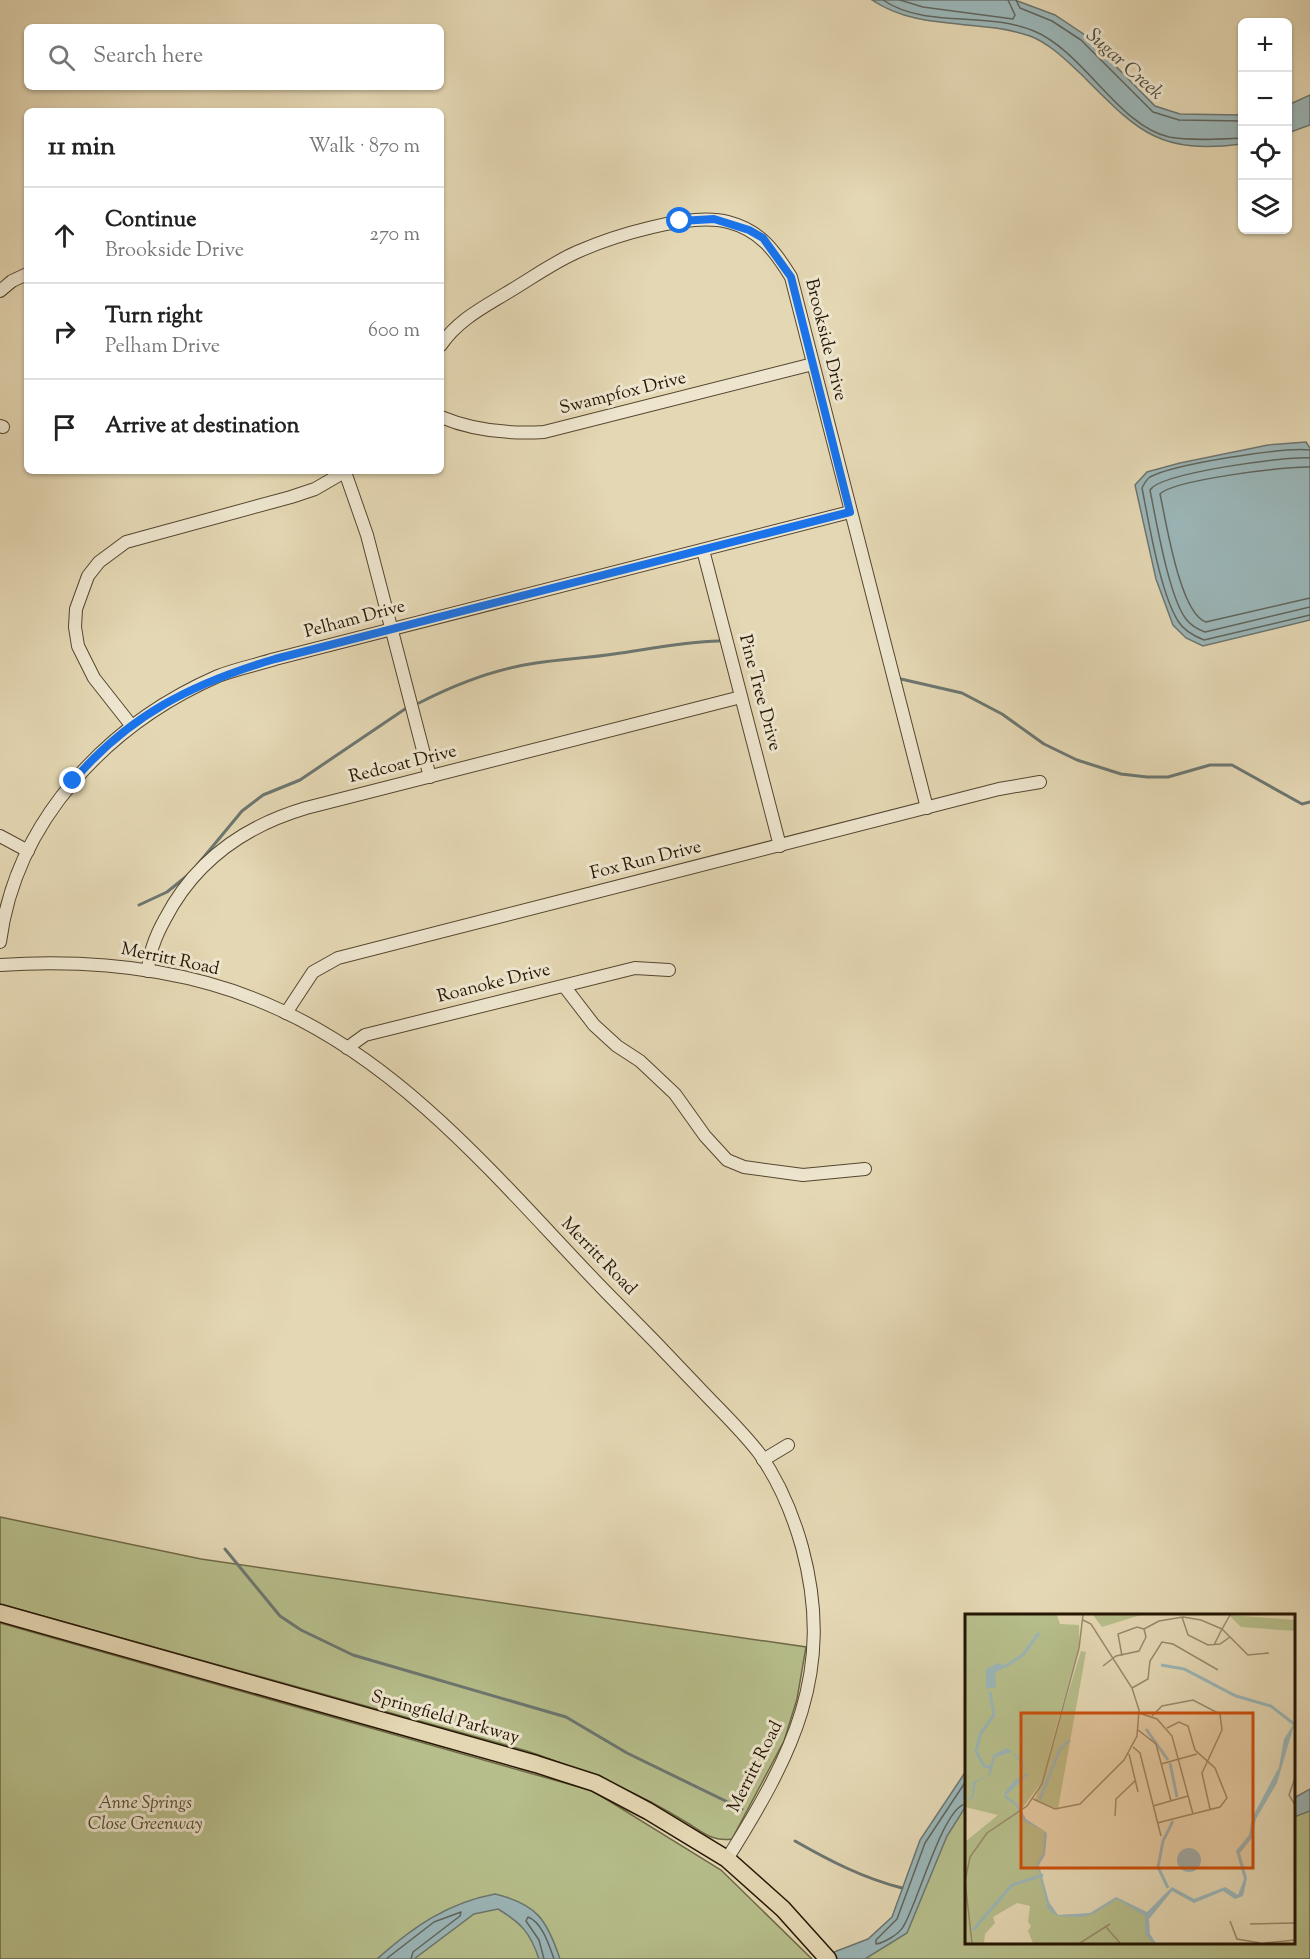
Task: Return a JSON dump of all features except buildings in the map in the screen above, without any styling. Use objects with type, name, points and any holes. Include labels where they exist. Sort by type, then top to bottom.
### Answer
[{"type":"main road","name":"Springfield Parkway","points":[[0,1613],[536,1764],[595,1784],[648,1811],[727,1859],[783,1909],[828,1959]]},
{"type":"street","name":"Brookside Drive","points":[[444,342],[464,320],[576,252],[613,239],[699,218],[729,222],[763,238],[776,252],[791,277],[927,808]]},
{"type":"street","points":[[0,291],[12,281],[24,275]]},
{"type":"street","name":"Swampfox Drive","points":[[444,418],[468,426],[505,433],[544,432],[813,364]]},
{"type":"street","points":[[131,725],[94,678],[78,646],[75,627],[76,609],[88,576],[99,562],[126,543],[291,497],[315,489],[342,474]]},
{"type":"street","points":[[347,474],[367,534],[430,777]]},
{"type":"street","name":"Pelham Drive","points":[[0,942],[4,915],[28,851],[52,809],[73,781],[131,725],[162,705],[220,675],[850,512]]},
{"type":"street","name":"Pine Tree Drive","points":[[703,550],[780,846]]},
{"type":"street","name":"Redcoat Drive","points":[[148,971],[152,948],[170,908],[203,865],[229,843],[264,822],[284,814],[741,697]]},
{"type":"street","name":"Fox Run Drive","points":[[286,1013],[313,972],[338,958],[927,808],[1040,782]]},
{"type":"street","points":[[0,836],[28,851]]},
{"type":"street","name":"Merritt Road","points":[[0,965],[70,963],[148,971],[198,981],[286,1013],[346,1048],[400,1087],[448,1129],[727,1417],[763,1460],[783,1496],[802,1548],[813,1616],[811,1670],[804,1707],[791,1747],[727,1859]]},
{"type":"street","points":[[564,986],[635,968],[669,970]]},
{"type":"street","name":"Roanoke Drive","points":[[346,1048],[365,1035],[564,986],[609,1039],[640,1061],[675,1094],[705,1136],[727,1160],[744,1167],[803,1175],[865,1169]]},
{"type":"street","points":[[763,1460],[788,1445]]},
{"type":"green space","points":[[0,1517],[201,1559],[806,1647],[797,1699],[784,1741],[732,1839],[719,1839],[628,1791],[527,1751],[0,1604]]},
{"type":"green space","name":"Anne Springs Close Greenway","points":[[0,1623],[593,1791],[721,1870],[812,1959],[0,1959]]},
{"type":"green space","points":[[965,1789],[965,1944],[1295,1944],[1295,1807],[1310,1800],[1310,1959],[844,1959],[892,1931]]},
{"type":"water","points":[[872,0],[1015,0],[1055,15],[1085,35],[1155,106],[1180,114],[1238,115],[1238,144],[1189,146],[1151,134],[1134,124],[1064,58],[1030,36],[990,27],[929,21],[890,10]]},
{"type":"water","points":[[1310,95],[1310,125],[1292,132],[1292,126],[1292,103]]},
{"type":"water","points":[[1306,442],[1310,448],[1310,620],[1203,646],[1186,638],[1173,625],[1156,579],[1135,485],[1147,472],[1180,463],[1268,445]]},
{"type":"water","points":[[965,1772],[965,1808],[947,1836],[907,1933],[865,1959],[816,1959],[868,1939],[892,1917],[920,1840]]},
{"type":"water","points":[[1310,1789],[1310,1811],[1295,1817],[1295,1797]]},
{"type":"water","points":[[495,1894],[521,1903],[538,1916],[545,1924],[560,1959],[539,1959],[524,1929],[498,1909],[474,1914],[414,1959],[377,1959],[431,1918],[461,1903]]},
{"type":"waterway","points":[[419,703],[476,678],[505,669],[679,644],[719,641]]},
{"type":"waterway","points":[[901,679],[962,693],[1002,714],[1044,744],[1077,760],[1121,774],[1168,777],[1210,765],[1232,765],[1302,804],[1310,802]]},
{"type":"waterway","points":[[198,864],[242,811],[263,795],[300,780],[405,709]]},
{"type":"waterway","points":[[139,905],[167,892],[188,875]]},
{"type":"waterway","points":[[225,1549],[280,1616],[301,1630],[353,1655],[566,1717],[627,1753],[742,1809]]},
{"type":"waterway","points":[[795,1841],[847,1868],[902,1888]]},
{"type":"route","points":[[73,781],[131,725],[162,705],[220,675],[513,597],[850,512],[791,277],[776,252],[763,238],[749,230],[714,219],[699,218],[680,221]]},
{"type":"water label","name":"Sugar Creek","points":[[1124,65]]}]
